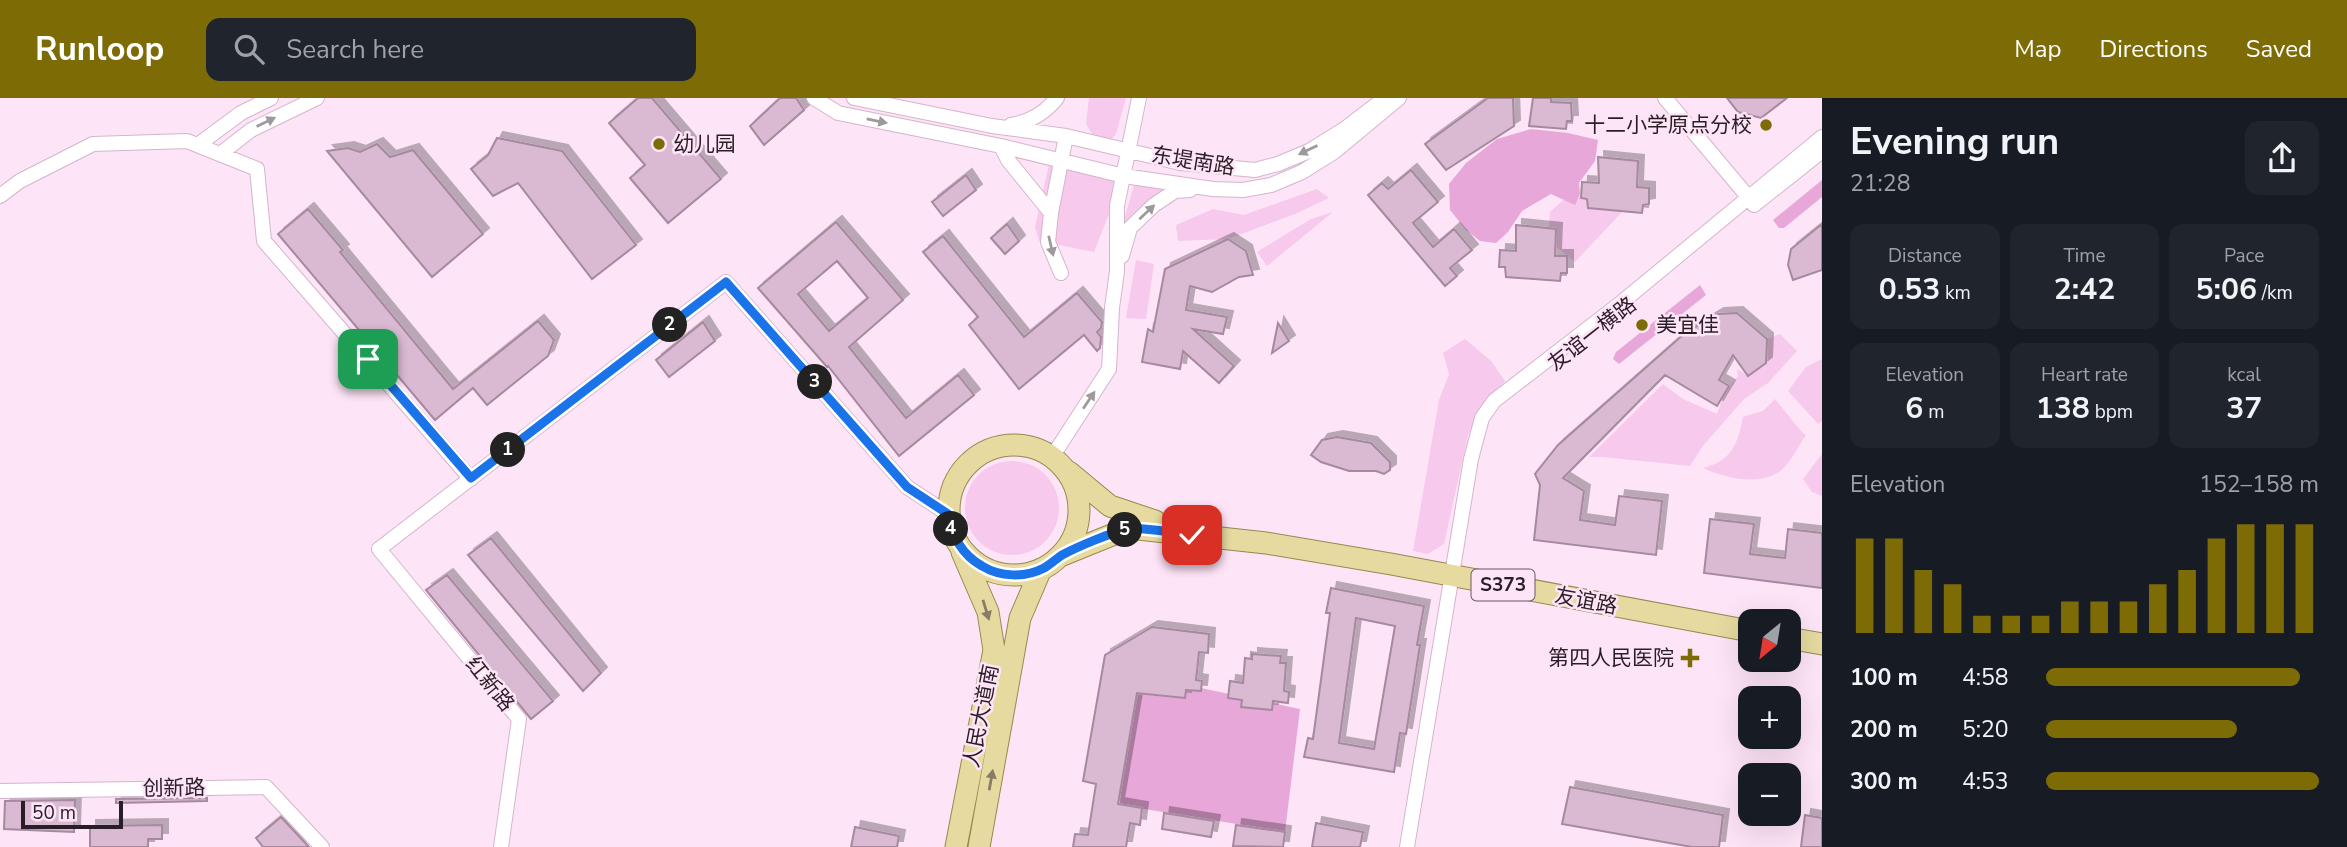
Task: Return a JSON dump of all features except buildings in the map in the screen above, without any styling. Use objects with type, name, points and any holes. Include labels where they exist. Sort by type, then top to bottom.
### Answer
[{"type":"main road","name":"S373","points":[[948,514],[950,493],[959,474],[973,458],[991,448],[1012,445],[1033,447],[1058,463],[1074,485],[1079,503],[1072,541],[1060,556],[1041,569],[1024,575],[997,573],[972,561],[960,547]]},
{"type":"main road","name":"友谊路","points":[[1058,463],[1110,506],[1170,526],[1738,629]]},
{"type":"main road","points":[[948,514],[960,547]]},
{"type":"main road","name":"友谊路","points":[[1060,556],[1129,528],[1256,542]]},
{"type":"main road","name":"人民大道南","points":[[956,847],[994,650],[988,612],[960,547]]},
{"type":"main road","name":"人民大道南","points":[[979,847],[1020,618],[1041,569]]},
{"type":"main road","points":[[1801,641],[1822,645]]},
{"type":"street","points":[[198,144],[241,113],[271,98]]},
{"type":"street","points":[[220,154],[251,130],[317,98]]},
{"type":"street","name":"东堤南路","points":[[814,98],[838,113],[1001,146],[1124,176],[1213,189],[1243,190],[1287,179],[1334,152],[1399,98]]},
{"type":"street","name":"东堤南路","points":[[854,98],[992,127],[1066,136],[1180,163],[1255,170],[1278,164],[1309,150],[1343,131],[1385,98]]},
{"type":"street","points":[[992,127],[1027,122],[1049,108],[1057,98]]},
{"type":"street","points":[[1058,463],[1109,369],[1117,271],[1117,206],[1139,98]]},
{"type":"street","points":[[1665,98],[1749,198]]},
{"type":"street","points":[[1061,273],[1048,242],[1066,136]]},
{"type":"street","name":"友谊一横路","points":[[1456,576],[1471,458],[1482,418],[1494,401],[1622,302],[1822,137]]},
{"type":"street","points":[[0,195],[20,181],[93,144],[187,141],[257,169],[264,241],[471,478],[726,282],[907,487],[948,514]]},
{"type":"street","points":[[1001,146],[1008,160],[1051,213]]},
{"type":"street","name":"友谊一横路","points":[[1407,847],[1478,450],[1489,421],[1500,407],[1822,152]]},
{"type":"street","points":[[1117,271],[1130,228],[1154,205],[1175,191],[1213,189]]},
{"type":"street","name":"红新路","points":[[471,478],[379,549],[519,719],[501,847]]},
{"type":"street","name":"创新路","points":[[0,791],[267,787],[321,847]]},
{"type":"shaded area","points":[[1089,98],[1126,98],[1116,134],[1111,140],[1094,137],[1086,124]]},
{"type":"shaded area","points":[[1531,129],[1598,140],[1595,161],[1579,183],[1580,194],[1575,205],[1551,194],[1522,211],[1508,232],[1496,243],[1480,241],[1466,230],[1450,210],[1449,184],[1466,163],[1497,139]]},
{"type":"shaded area","points":[[1052,151],[1124,176],[1094,252],[1039,241],[1035,227]]},
{"type":"shaded area","points":[[1822,180],[1822,197],[1784,228],[1779,228],[1773,220]]},
{"type":"shaded area","points":[[1173,183],[1123,223],[1134,185]]},
{"type":"shaded area","points":[[1317,189],[1329,198],[1295,214],[1228,239],[1178,241],[1176,225],[1213,209],[1244,215]]},
{"type":"shaded area","points":[[1571,193],[1587,199],[1588,208],[1623,211],[1575,262],[1555,246],[1556,230],[1549,229],[1550,212]]},
{"type":"shaded area","points":[[1333,212],[1267,266],[1257,252],[1311,219]]},
{"type":"shaded area","points":[[1136,260],[1154,264],[1146,319],[1126,318]]},
{"type":"shaded area","points":[[1700,285],[1706,295],[1619,364],[1613,359],[1616,352]]},
{"type":"shaded area","points":[[1780,334],[1797,351],[1768,383],[1744,399],[1702,447],[1690,466],[1589,457],[1663,384],[1683,399],[1717,414],[1724,394],[1738,376],[1737,369],[1748,376],[1766,363],[1767,339]]},
{"type":"shaded area","points":[[1465,339],[1491,361],[1505,381],[1475,420],[1468,435],[1444,544],[1428,554],[1413,551],[1439,400],[1449,374],[1443,353]]},
{"type":"shaded area","points":[[1822,359],[1822,421],[1818,424],[1788,391],[1806,367]]},
{"type":"shaded area","points":[[1775,399],[1806,435],[1783,469],[1770,476],[1751,480],[1721,475],[1703,468],[1721,461],[1732,450],[1743,417],[1763,411]]},
{"type":"shaded area","points":[[1822,454],[1822,496],[1812,492],[1803,479]]},
{"type":"shaded area","points":[[1012,461],[1030,464],[1045,475],[1056,490],[1059,508],[1056,526],[1045,541],[1030,552],[1012,555],[994,552],[979,541],[968,526],[965,508],[968,490],[979,475],[994,464]]},
{"type":"shaded area","points":[[1139,675],[1300,709],[1285,832],[1120,805]]},
{"type":"place","name":"十二小学原点分校","points":[[1766,125]]},
{"type":"place","name":"幼儿园","points":[[659,144]]},
{"type":"place","name":"美宜佳","points":[[1642,325]]},
{"type":"place","name":"第四人民医院","points":[[1690,658]]},
{"type":"route","points":[[368,359],[471,478],[726,282],[907,487],[948,514],[960,547],[972,561],[988,570],[1006,575],[1024,575],[1051,564],[1060,556],[1129,528],[1192,535]]}]
